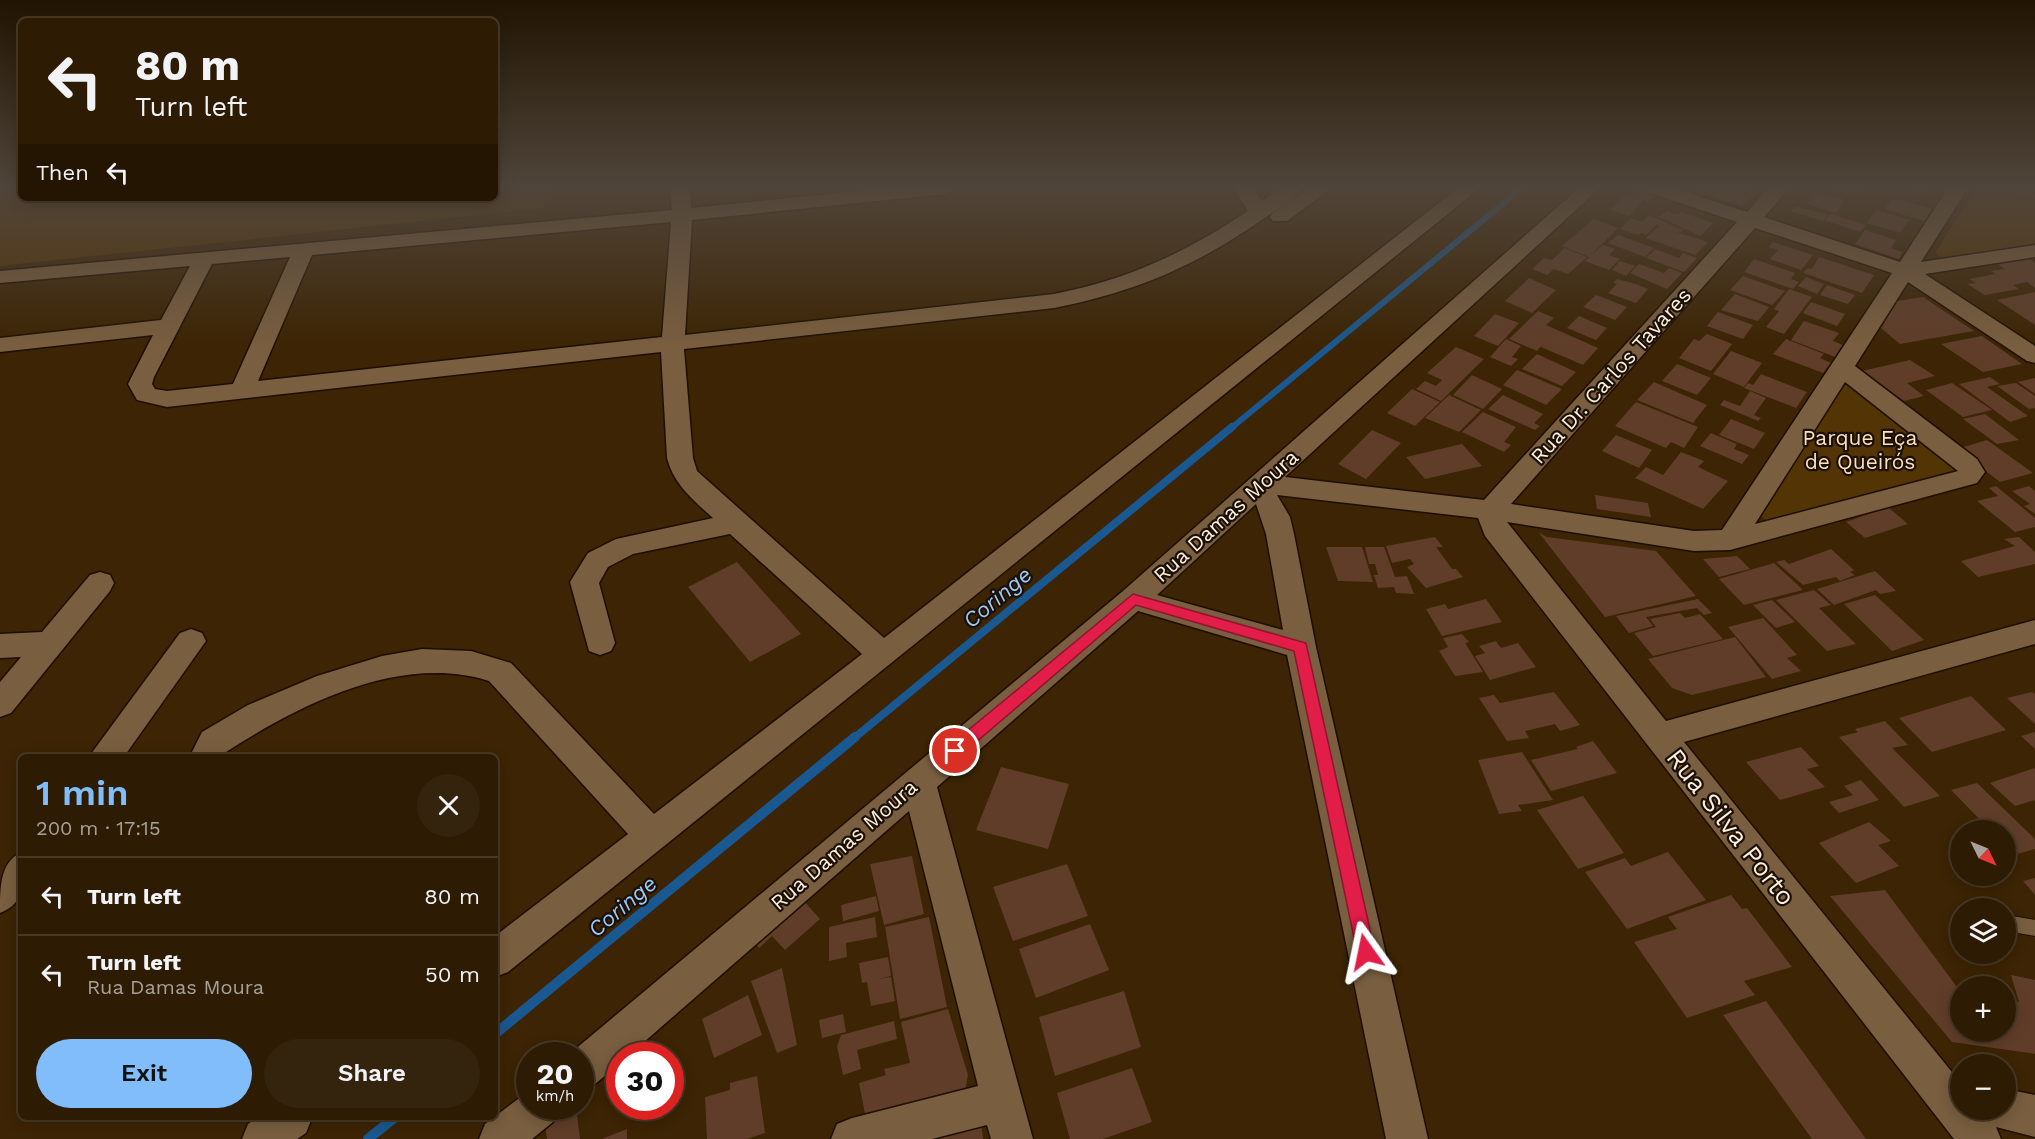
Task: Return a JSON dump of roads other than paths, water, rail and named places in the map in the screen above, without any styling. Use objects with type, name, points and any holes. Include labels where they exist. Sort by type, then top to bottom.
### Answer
[{"type":"street","points":[[0,277],[400,241]]},
{"type":"street","points":[[680,241],[673,351],[680,458],[684,473],[692,484],[734,523],[883,655]]},
{"type":"street","points":[[204,259],[142,377],[140,384],[146,395],[167,399],[440,369],[487,380],[517,380],[673,351],[1017,306],[1091,294],[1147,277],[1173,265],[1212,241]]},
{"type":"street","points":[[673,351],[1016,322],[1106,307],[1154,292],[1202,268],[1242,241]]},
{"type":"street","points":[[498,957],[883,655],[1403,241]]},
{"type":"street","name":"Rua Damas Moura","points":[[594,1059],[1133,599],[1266,496],[1534,241]]},
{"type":"street","name":"Rua Dr. Carlos Tavares","points":[[1490,510],[1731,241]]},
{"type":"street","points":[[1815,241],[1904,270],[2035,356]]},
{"type":"street","points":[[1730,540],[1923,241]]},
{"type":"street","points":[[242,390],[304,250]]},
{"type":"street","points":[[1904,270],[1946,267],[2035,251]]},
{"type":"street","points":[[0,345],[168,326]]},
{"type":"street","points":[[1407,1139],[1301,647],[1266,496],[1490,510],[1694,541],[1730,540],[1968,477],[1972,472],[1968,465],[1842,368]]},
{"type":"street","name":"Rua Silva Porto","points":[[1490,510],[1495,529],[1659,736],[1950,1095]]},
{"type":"street","points":[[600,643],[584,582],[598,560],[626,546],[734,523]]},
{"type":"street","points":[[0,704],[47,644],[100,583]]},
{"type":"street","points":[[1133,599],[1301,647]]},
{"type":"street","points":[[1659,736],[2035,632]]},
{"type":"street","points":[[107,754],[191,641]]},
{"type":"street","points":[[0,646],[47,644]]},
{"type":"street","points":[[207,754],[214,742],[259,714],[328,685],[382,668],[422,661],[471,663],[500,672],[653,836]]},
{"type":"street","points":[[919,782],[1012,1139]]},
{"type":"street","points":[[0,896],[18,872]]},
{"type":"street","points":[[852,1139],[1003,1100]]},
{"type":"street","points":[[2016,1112],[2035,1116]]},
{"type":"street","points":[[263,1139],[288,1120]]},
{"type":"street","points":[[500,1139],[523,1120]]},
{"type":"street","name":"Rua Silva Porto","points":[[1967,1120],[1980,1139]]},
{"type":"lane","points":[[2016,925],[2035,928]]},
{"type":"waterway","name":"Coringe","points":[[1230,429],[1458,241]]},
{"type":"waterway","name":"Coringe","points":[[853,739],[1232,427]]},
{"type":"waterway","name":"Coringe","points":[[498,1032],[855,737]]},
{"type":"waterway","name":"Coringe","points":[[368,1139],[392,1120]]},
{"type":"park label","name":"Parque Eça de Queirós","points":[[1860,450]]}]
